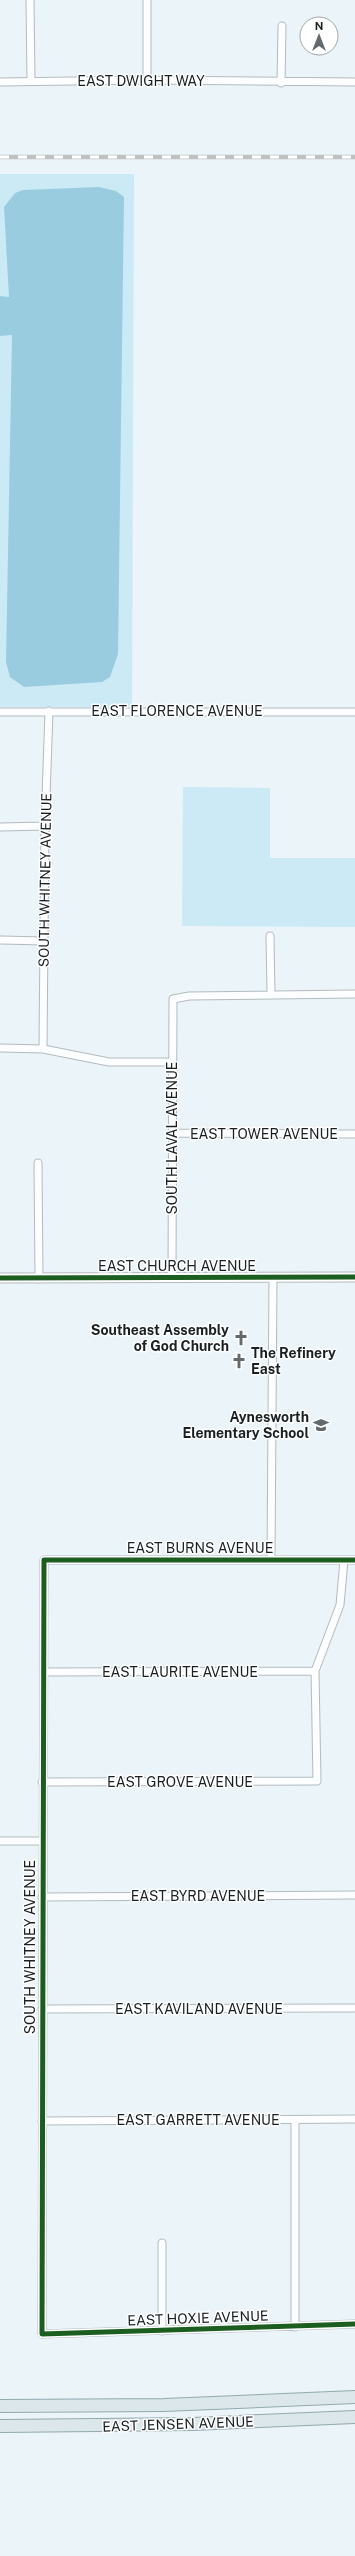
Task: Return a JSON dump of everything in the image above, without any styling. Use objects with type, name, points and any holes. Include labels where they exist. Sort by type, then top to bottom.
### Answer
[{"type":"main road","name":"EAST JENSEN AVENUE","points":[[0,2406],[164,2404],[355,2397]]},
{"type":"main road","name":"EAST JENSEN AVENUE","points":[[0,2426],[187,2424],[355,2417]]},
{"type":"street","points":[[30,0],[31,81]]},
{"type":"street","points":[[147,0],[147,80]]},
{"type":"street","points":[[281,83],[282,26]]},
{"type":"street","name":"EAST DWIGHT WAY","points":[[0,82],[147,80],[281,83],[355,82]]},
{"type":"street","name":"SOUTH WHITNEY AVENUE","points":[[43,1049],[45,826],[49,711]]},
{"type":"street","name":"EAST FLORENCE AVENUE","points":[[0,712],[355,712]]},
{"type":"street","points":[[0,827],[45,826]]},
{"type":"street","points":[[270,936],[271,994],[355,994]]},
{"type":"street","points":[[0,940],[45,941]]},
{"type":"street","name":"SOUTH LAVAL AVENUE","points":[[172,1278],[171,1062],[173,999],[189,996],[271,994]]},
{"type":"street","points":[[0,1048],[43,1049],[94,1060],[171,1062]]},
{"type":"street","name":"EAST TOWER AVENUE","points":[[172,1133],[355,1134]]},
{"type":"street","points":[[38,1163],[39,1279]]},
{"type":"street","points":[[271,1560],[273,1277]]},
{"type":"street","name":"EAST CHURCH AVENUE","points":[[0,1278],[355,1277]]},
{"type":"street","name":"SOUTH WHITNEY AVENUE","points":[[42,2334],[42,1782],[44,1560]]},
{"type":"street","name":"EAST BURNS AVENUE","points":[[44,1560],[355,1560]]},
{"type":"street","points":[[315,1671],[340,1605],[344,1560]]},
{"type":"street","name":"EAST LAURITE AVENUE","points":[[44,1672],[315,1671]]},
{"type":"street","name":"EAST GROVE AVENUE","points":[[42,1782],[317,1781],[315,1671]]},
{"type":"street","points":[[0,1842],[42,1841]]},
{"type":"street","name":"EAST BYRD AVENUE","points":[[42,1898],[355,1895]]},
{"type":"street","name":"EAST KAVILAND AVENUE","points":[[42,2010],[355,2008]]},
{"type":"street","name":"EAST GARRETT AVENUE","points":[[42,2120],[355,2120]]},
{"type":"street","points":[[295,2120],[295,2327]]},
{"type":"street","points":[[162,2243],[162,2331]]},
{"type":"street","name":"EAST HOXIE AVENUE","points":[[42,2334],[355,2324]]},
{"type":"shaded area","points":[[0,174],[134,174],[132,707],[0,707]]},
{"type":"shaded area","points":[[99,187],[116,191],[124,197],[118,654],[110,677],[102,682],[24,687],[10,677],[6,662],[12,335],[0,336],[0,296],[9,297],[4,207],[15,193],[23,190]]},
{"type":"shaded area","points":[[183,787],[270,788],[270,858],[355,858],[355,927],[182,926]]},
{"type":"railway","points":[[0,157],[355,157]]},
{"type":"cycle path","points":[[0,1278],[355,1277]]},
{"type":"cycle path","points":[[355,1560],[44,1560],[42,2334],[355,2324]]},
{"type":"place","name":"Southeast Assembly of God Church","points":[[241,1338]]},
{"type":"place","name":"The Refinery East","points":[[239,1361]]},
{"type":"place","name":"Aynesworth Elementary School","points":[[321,1425]]}]
